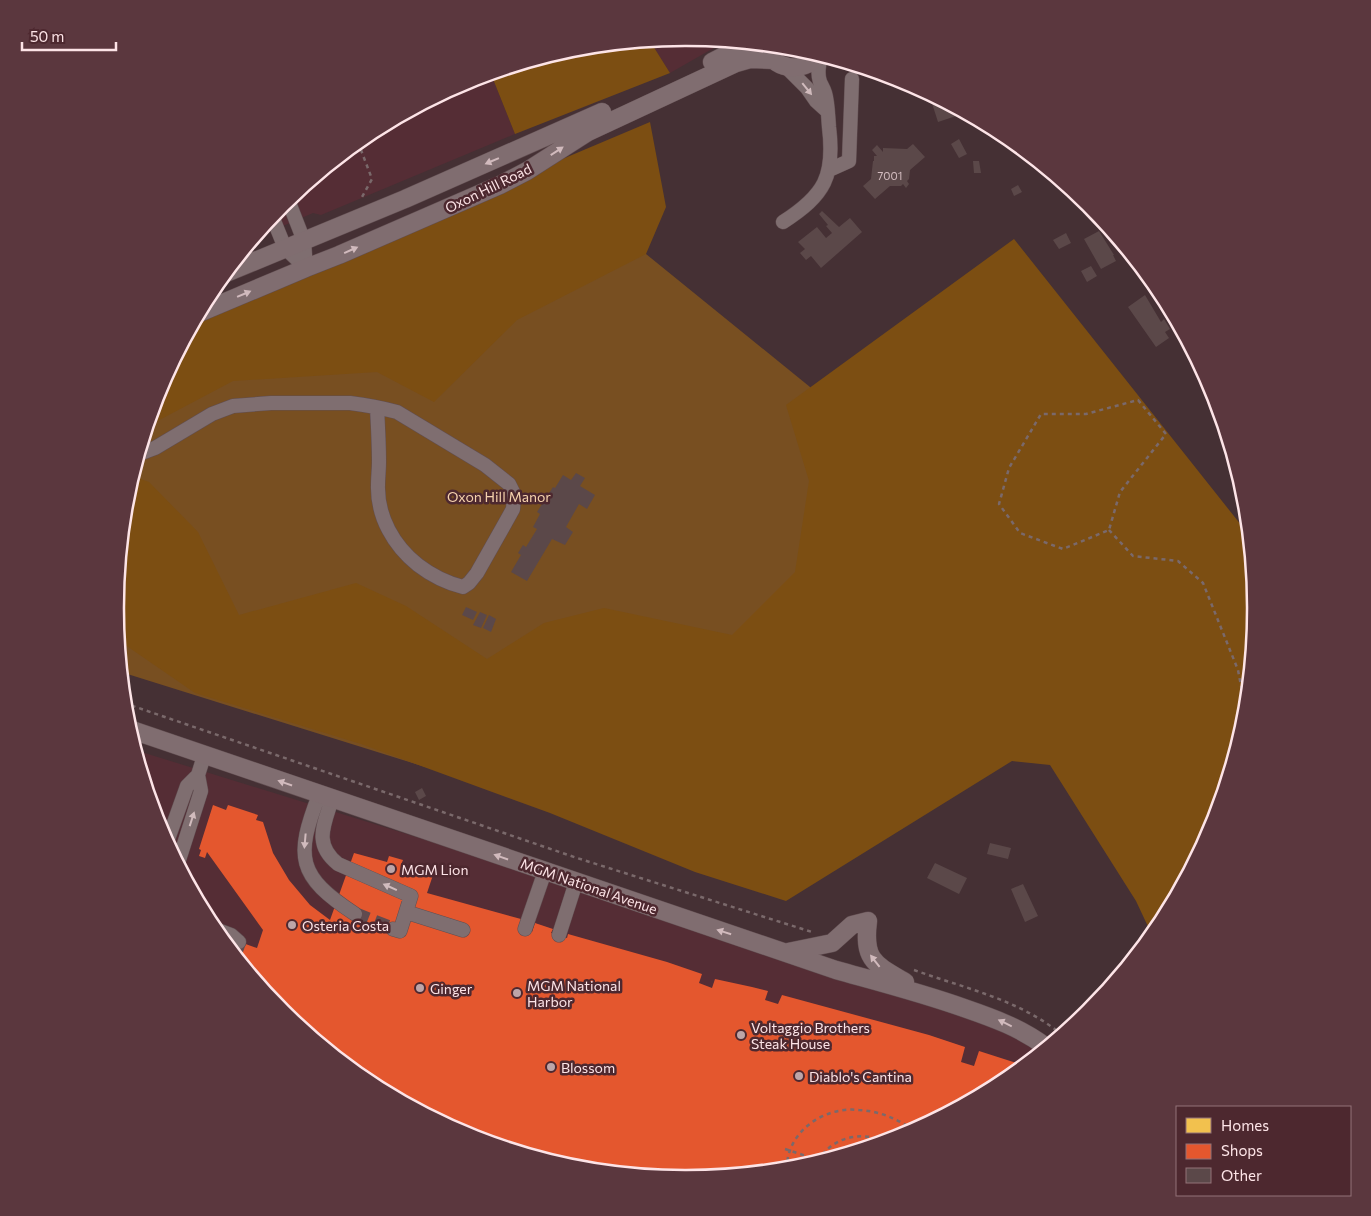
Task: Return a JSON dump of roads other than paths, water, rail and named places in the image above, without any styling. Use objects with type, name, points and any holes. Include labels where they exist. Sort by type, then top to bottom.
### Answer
[{"type":"main road","name":"Oxon Hill Road","points":[[240,266],[404,200],[681,76],[737,49]]},
{"type":"main road","points":[[767,52],[779,64]]},
{"type":"main road","name":"Oxon Hill Road","points":[[211,308],[500,185],[527,171],[588,132],[736,63],[750,58],[800,67],[813,61]]},
{"type":"main road","name":"MGM National Avenue","points":[[138,732],[836,970],[930,996],[998,1020],[1032,1036],[1041,1042]]},
{"type":"main road","points":[[785,952],[832,944],[852,926],[868,921],[869,954],[873,961],[930,996]]},
{"type":"lane","points":[[783,222],[810,203],[820,192],[829,170],[832,149],[825,92],[820,81],[818,62]]},
{"type":"lane","points":[[779,64],[807,88],[816,101],[827,111]]},
{"type":"lane","points":[[829,170],[849,161],[852,79]]},
{"type":"lane","points":[[291,208],[304,241],[306,268]]},
{"type":"lane","points":[[275,225],[285,248],[306,268]]},
{"type":"lane","points":[[147,451],[212,414],[233,406],[271,403],[350,403],[377,408],[404,415],[485,465],[509,484],[514,494],[512,509],[502,528],[477,573],[463,587],[450,584],[411,559],[396,543],[383,519],[379,504],[378,486],[379,433],[377,408]]},
{"type":"lane","points":[[171,831],[187,786],[198,774],[204,756]]},
{"type":"lane","points":[[181,854],[201,791],[198,774]]},
{"type":"lane","points":[[326,797],[322,836],[325,850],[330,858],[338,864],[411,896],[400,932],[393,929]]},
{"type":"lane","points":[[326,797],[305,833],[304,857],[308,869],[323,891],[354,914]]},
{"type":"lane","points":[[526,929],[545,872]]},
{"type":"lane","points":[[559,935],[576,882]]},
{"type":"lane","points":[[406,912],[463,930]]},
{"type":"lane","points":[[228,934],[239,942]]},
{"type":"tunnel","points":[[355,914],[393,929]]},
{"type":"tunnel","points":[[237,947],[239,942]]},
{"type":"place","name":"MGM Lion","points":[[391,869]]},
{"type":"place","name":"Osteria Costa","points":[[292,925]]},
{"type":"place","name":"Ginger","points":[[420,988]]},
{"type":"place","name":"MGM National Harbor","points":[[517,993]]},
{"type":"place","name":"Voltaggio Brothers Steak House","points":[[741,1035]]},
{"type":"place","name":"Blossom","points":[[551,1067]]},
{"type":"place","name":"Diablo's Cantina","points":[[799,1076]]},
{"type":"park label","name":"Oxon Hill Manor","points":[[499,496]]}]
